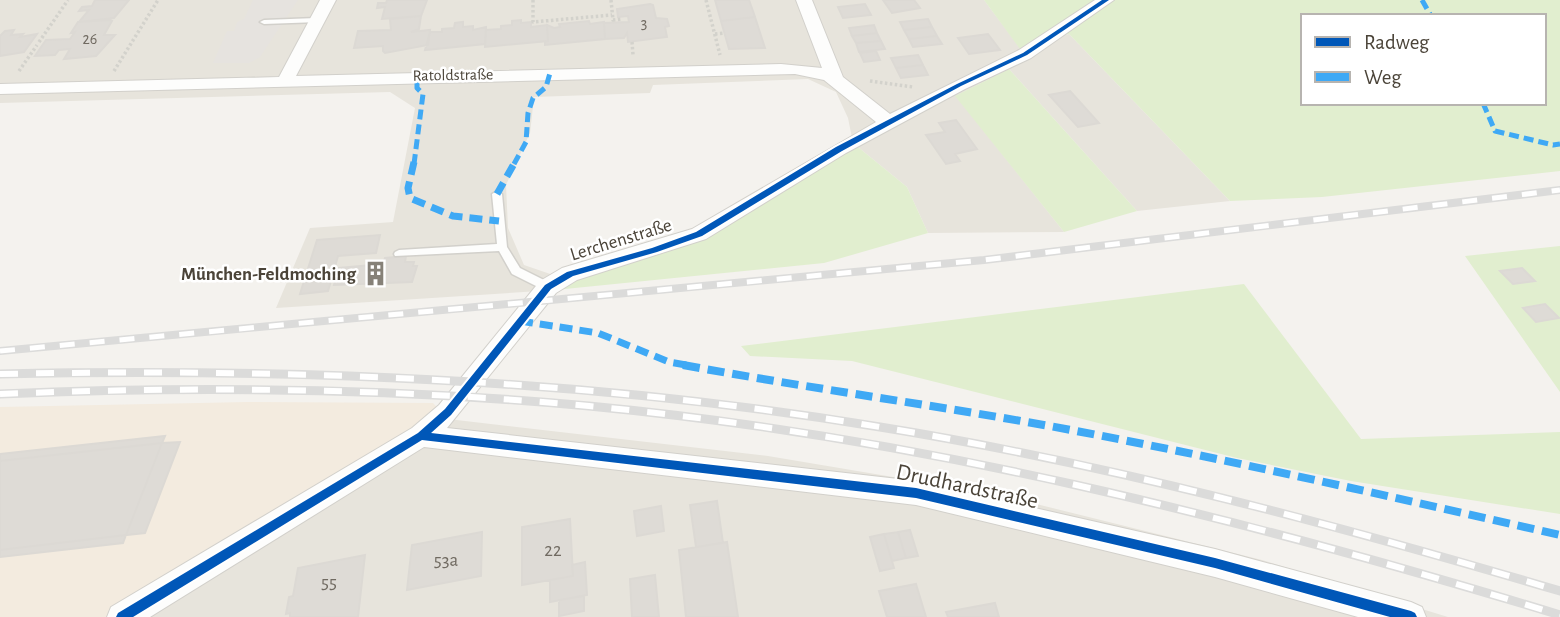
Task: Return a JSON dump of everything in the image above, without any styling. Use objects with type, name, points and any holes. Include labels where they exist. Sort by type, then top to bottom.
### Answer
[{"type":"street","points":[[286,79],[328,0]]},
{"type":"street","points":[[804,0],[833,72]]},
{"type":"street","name":"Lerchenstraße","points":[[122,617],[421,436],[448,412],[548,286],[570,274],[699,234],[889,122],[1025,54],[1106,0]]},
{"type":"street","name":"Ratoldstraße","points":[[3,89],[286,79],[805,70],[833,72],[869,110],[889,122]]},
{"type":"street","name":"Drudhardstraße","points":[[421,436],[916,493],[1215,563],[1411,617]]},
{"type":"lane","points":[[264,22],[316,20]]},
{"type":"lane","points":[[497,194],[502,247],[516,271],[548,286]]},
{"type":"lane","points":[[400,254],[502,247]]},
{"type":"path","points":[[3,89],[68,0]]},
{"type":"path","points":[[105,85],[158,0]]},
{"type":"path","points":[[533,0],[533,22],[547,23],[612,15]]},
{"type":"path","points":[[611,0],[613,20],[622,19]]},
{"type":"path","points":[[706,0],[723,70]]},
{"type":"path","points":[[709,9],[718,9]]},
{"type":"path","points":[[605,15],[606,23]]},
{"type":"path","points":[[715,34],[724,33]]},
{"type":"path","points":[[833,72],[873,82],[915,87]]},
{"type":"shaded area","points":[[0,0],[984,0],[1020,48],[1031,41],[1069,34],[1230,201],[1137,211],[1009,69],[956,96],[1064,232],[928,233],[907,187],[853,143],[848,118],[836,92],[808,79],[653,85],[650,93],[534,97],[530,133],[506,185],[508,228],[524,265],[559,277],[555,290],[276,308],[310,228],[393,222],[415,108],[390,92],[0,103]]},
{"type":"shaded area","points":[[253,0],[298,0],[260,57],[249,63],[213,63],[227,31],[234,31],[237,22],[244,19]]},
{"type":"shaded area","points":[[248,402],[433,403],[448,419],[130,617],[0,617],[0,407]]},
{"type":"shaded area","points":[[448,419],[768,456],[1000,495],[1262,560],[1448,617],[130,617]]},
{"type":"green space","points":[[984,0],[1560,0],[1560,171],[1322,197],[1230,201],[1069,34],[1031,41],[1020,49]]},
{"type":"green space","points":[[1009,69],[1137,211],[1064,232],[955,96]]},
{"type":"green space","points":[[853,143],[907,187],[928,233],[824,263],[555,290],[559,277],[689,240]]},
{"type":"green space","points":[[1560,246],[1560,392],[1465,256]]},
{"type":"green space","points":[[1244,284],[1361,439],[1560,432],[1560,514],[1351,481],[1237,458],[852,361],[750,356],[741,346]]},
{"type":"building","points":[[95,0],[129,0],[114,18],[79,22],[89,10],[79,11],[82,7],[92,6]]},
{"type":"building","points":[[387,0],[427,0],[421,16],[382,19],[385,7],[377,8],[378,3],[386,3]]},
{"type":"building","points":[[715,0],[749,0],[755,17],[721,21]]},
{"type":"building","points":[[883,0],[914,0],[920,8],[892,13]]},
{"type":"building","points":[[865,4],[871,15],[843,18],[838,7]]},
{"type":"building","points":[[653,5],[656,18],[667,19],[667,37],[628,42],[627,33],[624,38],[605,39],[604,23],[629,22],[628,16],[618,17],[617,9]]},
{"type":"building","points":[[421,16],[419,29],[411,32],[430,30],[428,45],[385,53],[383,46],[354,48],[358,31],[391,30],[390,19]]},
{"type":"building","points":[[755,17],[765,48],[729,49],[721,21]]},
{"type":"building","points":[[928,19],[932,27],[904,30],[900,22]]},
{"type":"building","points":[[521,20],[521,23],[531,22],[531,27],[547,25],[548,41],[485,47],[486,30],[501,29],[501,26],[512,25],[512,21]]},
{"type":"building","points":[[112,21],[104,35],[115,35],[96,56],[64,59],[70,49],[59,50],[55,55],[35,56],[46,40],[70,39],[78,22]]},
{"type":"building","points":[[589,21],[590,24],[604,22],[605,39],[545,45],[548,41],[547,25],[554,28],[560,27],[559,24]]},
{"type":"building","points":[[463,22],[463,27],[473,26],[473,30],[486,27],[485,44],[425,50],[430,32],[442,32],[442,29],[454,28],[455,23]]},
{"type":"building","points":[[874,25],[877,33],[852,36],[849,28]]},
{"type":"building","points":[[932,27],[937,36],[909,39],[904,30]]},
{"type":"building","points":[[14,30],[11,35],[23,34],[20,37],[37,34],[24,52],[0,56],[0,36],[5,31]]},
{"type":"building","points":[[877,33],[881,41],[856,43],[852,36]]},
{"type":"building","points":[[988,34],[1000,50],[969,54],[958,38]]},
{"type":"building","points":[[937,36],[942,44],[913,47],[909,39]]},
{"type":"building","points":[[881,41],[885,49],[859,52],[856,43]]},
{"type":"building","points":[[876,51],[880,60],[864,62],[860,53]]},
{"type":"building","points":[[918,55],[923,65],[896,68],[891,58]]},
{"type":"building","points":[[923,65],[928,75],[901,78],[896,68]]},
{"type":"building","points":[[1070,91],[1099,123],[1078,127],[1049,95]]},
{"type":"building","points":[[956,120],[977,149],[955,154],[960,161],[946,164],[926,135],[945,132],[939,123]]},
{"type":"building","points":[[380,235],[376,253],[338,256],[328,291],[300,294],[317,240]]},
{"type":"building","name":"München-Feldmoching","points":[[406,256],[405,262],[414,262],[413,266],[417,266],[412,282],[334,285],[339,268],[383,264],[385,258]]},
{"type":"building","points":[[1522,268],[1535,281],[1513,284],[1500,271]]},
{"type":"building","points":[[1545,304],[1559,318],[1536,322],[1523,308]]},
{"type":"building","points":[[165,436],[162,443],[0,461],[0,454]]},
{"type":"building","points":[[180,442],[145,533],[126,535],[162,443]]},
{"type":"building","points":[[162,443],[126,535],[0,550],[0,461]]},
{"type":"building","points":[[717,501],[723,543],[696,547],[690,505]]},
{"type":"building","points":[[661,506],[664,531],[637,536],[634,511]]},
{"type":"building","points":[[570,519],[573,576],[522,585],[522,527]]},
{"type":"building","points":[[910,530],[918,556],[906,558],[898,532]]},
{"type":"building","points":[[482,532],[481,576],[407,590],[412,545]]},
{"type":"building","points":[[898,532],[906,558],[892,561],[884,534]]},
{"type":"building","points":[[884,534],[894,568],[880,571],[870,537]]},
{"type":"building","points":[[126,535],[123,543],[0,557],[0,550]]},
{"type":"building","points":[[727,542],[738,617],[686,617],[679,550]]},
{"type":"building","points":[[365,555],[358,617],[290,617],[290,613],[286,614],[289,597],[293,596],[298,568]]},
{"type":"building","points":[[585,562],[587,595],[550,602],[550,580],[573,576],[572,565]]},
{"type":"building","points":[[655,575],[659,617],[632,617],[630,579]]},
{"type":"building","points":[[916,584],[926,617],[887,617],[879,591]]},
{"type":"building","points":[[584,596],[584,611],[559,616],[559,600]]},
{"type":"building","points":[[995,603],[999,617],[948,617],[946,612]]},
{"type":"railway","points":[[0,351],[984,260],[1560,190]]},
{"type":"railway","points":[[0,374],[221,373],[442,380],[661,398],[771,411],[966,442],[1138,478],[1307,520],[1560,591]]},
{"type":"railway","points":[[0,394],[148,390],[368,392],[589,406],[712,420],[958,460],[1079,486],[1321,546],[1560,615]]},
{"type":"marked path","points":[[1422,0],[1430,14]]},
{"type":"marked path","points":[[497,194],[526,142],[528,113],[533,98],[546,87],[550,73]]},
{"type":"marked path","points":[[417,76],[417,88],[423,94],[417,151],[408,188],[410,198],[453,216],[478,221],[499,221]]},
{"type":"marked path","points":[[1484,105],[1495,131],[1553,145],[1560,144]]},
{"type":"marked path","points":[[520,321],[598,333],[669,362],[818,390],[1027,422],[1297,476],[1560,535]]},
{"type":"cycle path","points":[[122,617],[421,436],[448,412],[548,287],[570,274],[699,234],[839,149],[959,85],[1025,54],[1106,0]]},
{"type":"cycle path","points":[[421,436],[916,493],[1215,563],[1411,617]]},
{"type":"place","name":"München-Feldmoching","points":[[376,274]]}]
